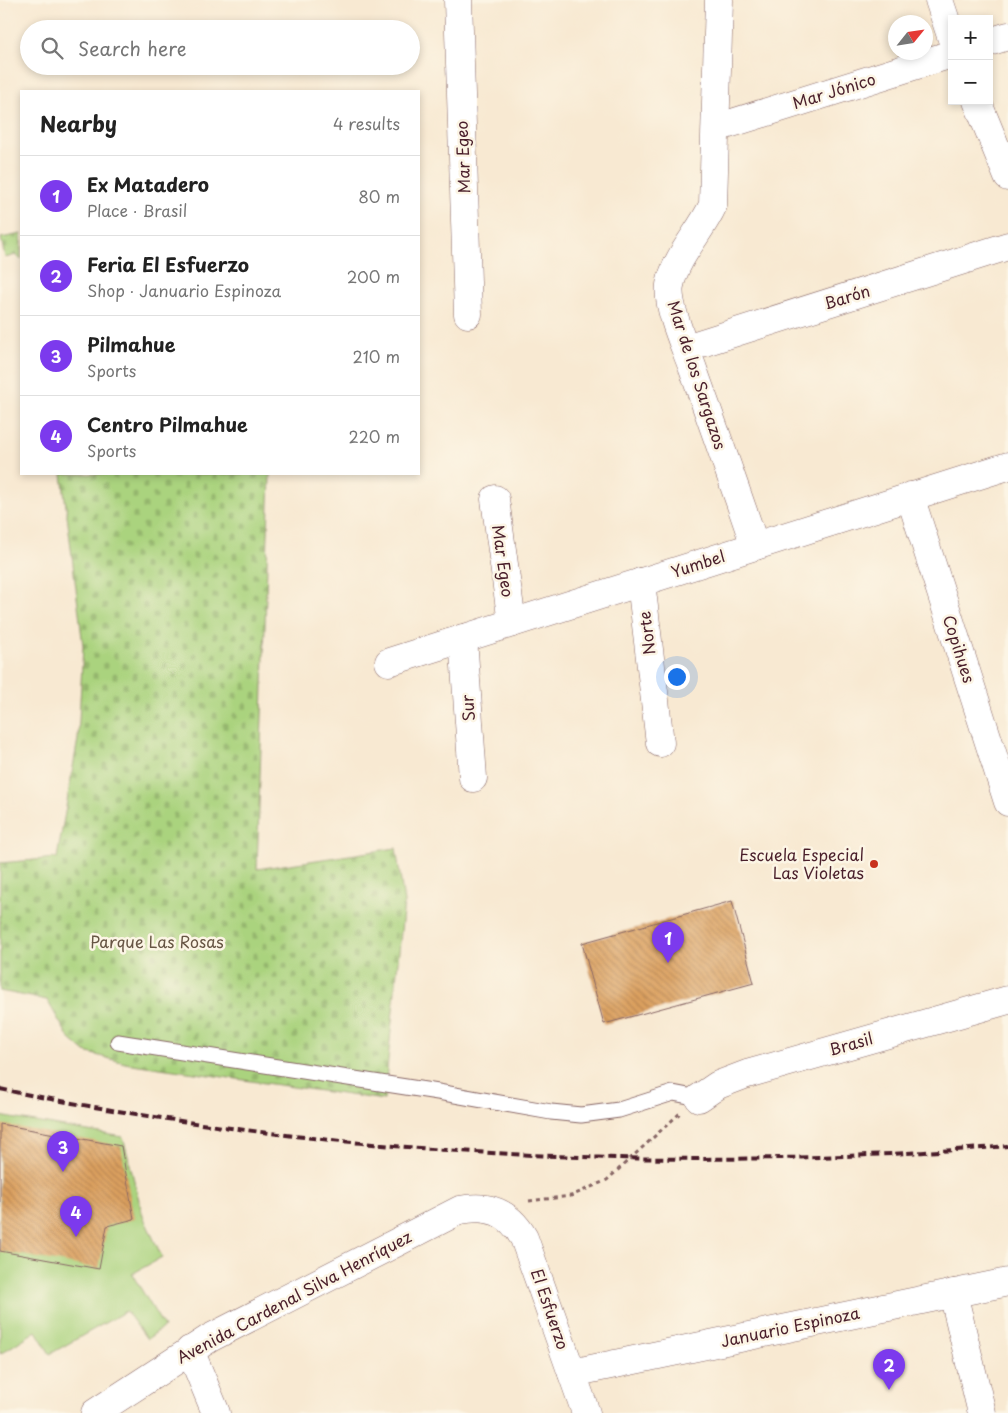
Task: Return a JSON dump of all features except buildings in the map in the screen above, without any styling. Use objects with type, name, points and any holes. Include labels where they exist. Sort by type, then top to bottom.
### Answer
[{"type":"street","name":"Mar Egeo","points":[[458,0],[468,314]]},
{"type":"street","name":"Mar de los Sargazos","points":[[719,0],[712,205],[706,222],[674,273],[670,288],[671,302],[686,348],[755,546]]},
{"type":"street","points":[[939,0],[948,27]]},
{"type":"street","points":[[993,41],[1008,36]]},
{"type":"street","name":"Mar Jónico","points":[[716,128],[948,55]]},
{"type":"street","points":[[979,105],[1008,176]]},
{"type":"street","name":"Barón","points":[[686,348],[1008,246]]},
{"type":"street","name":"Yumbel","points":[[389,662],[1008,466]]},
{"type":"street","name":"Copihues","points":[[910,496],[1008,802]]},
{"type":"street","name":"Mar Egeo","points":[[495,499],[512,623]]},
{"type":"street","name":"Norte","points":[[640,582],[660,743]]},
{"type":"street","name":"Sur","points":[[463,638],[473,778]]},
{"type":"street","name":"Brasil","points":[[698,1098],[718,1086],[747,1074],[1008,1000]]},
{"type":"street","name":"Avenida Cardenal Silva Henríquez","points":[[95,1413],[190,1350],[460,1210],[494,1210]]},
{"type":"street","name":"El Esfuerzo","points":[[494,1210],[517,1227],[530,1251],[586,1413]]},
{"type":"street","name":"Januario Espinoza","points":[[572,1373],[1008,1282]]},
{"type":"street","points":[[953,1293],[982,1413]]},
{"type":"street","points":[[190,1350],[216,1413]]},
{"type":"lane","points":[[118,1042],[581,1115],[619,1110],[673,1093],[698,1098]]},
{"type":"path","points":[[494,1210],[571,1196],[588,1190],[607,1180],[666,1128]]},
{"type":"green space","points":[[20,234],[20,259],[16,255],[5,258],[1,238]]},
{"type":"green space","name":"Parque Las Rosas","points":[[62,475],[270,475],[257,869],[396,848],[404,902],[384,1100],[125,1063],[85,1052],[69,1038],[47,1000],[0,991],[0,863],[57,858],[78,739],[83,646]]},
{"type":"green space","points":[[0,1116],[123,1137],[143,1216],[162,1257],[132,1274],[164,1327],[147,1339],[126,1311],[50,1354],[36,1331],[0,1354]]},
{"type":"railway","points":[[0,1089],[125,1112],[250,1131],[502,1154],[628,1158],[755,1158],[882,1154],[1008,1146]]},
{"type":"place","name":"Escuela Especial Las Violetas","points":[[874,864]]},
{"type":"place","name":"Ex Matadero","points":[[668,963]]},
{"type":"place","name":"Pilmahue","points":[[63,1172]]},
{"type":"place","name":"Centro Pilmahue","points":[[76,1237]]},
{"type":"place","name":"Feria El Esfuerzo","points":[[889,1390]]}]
